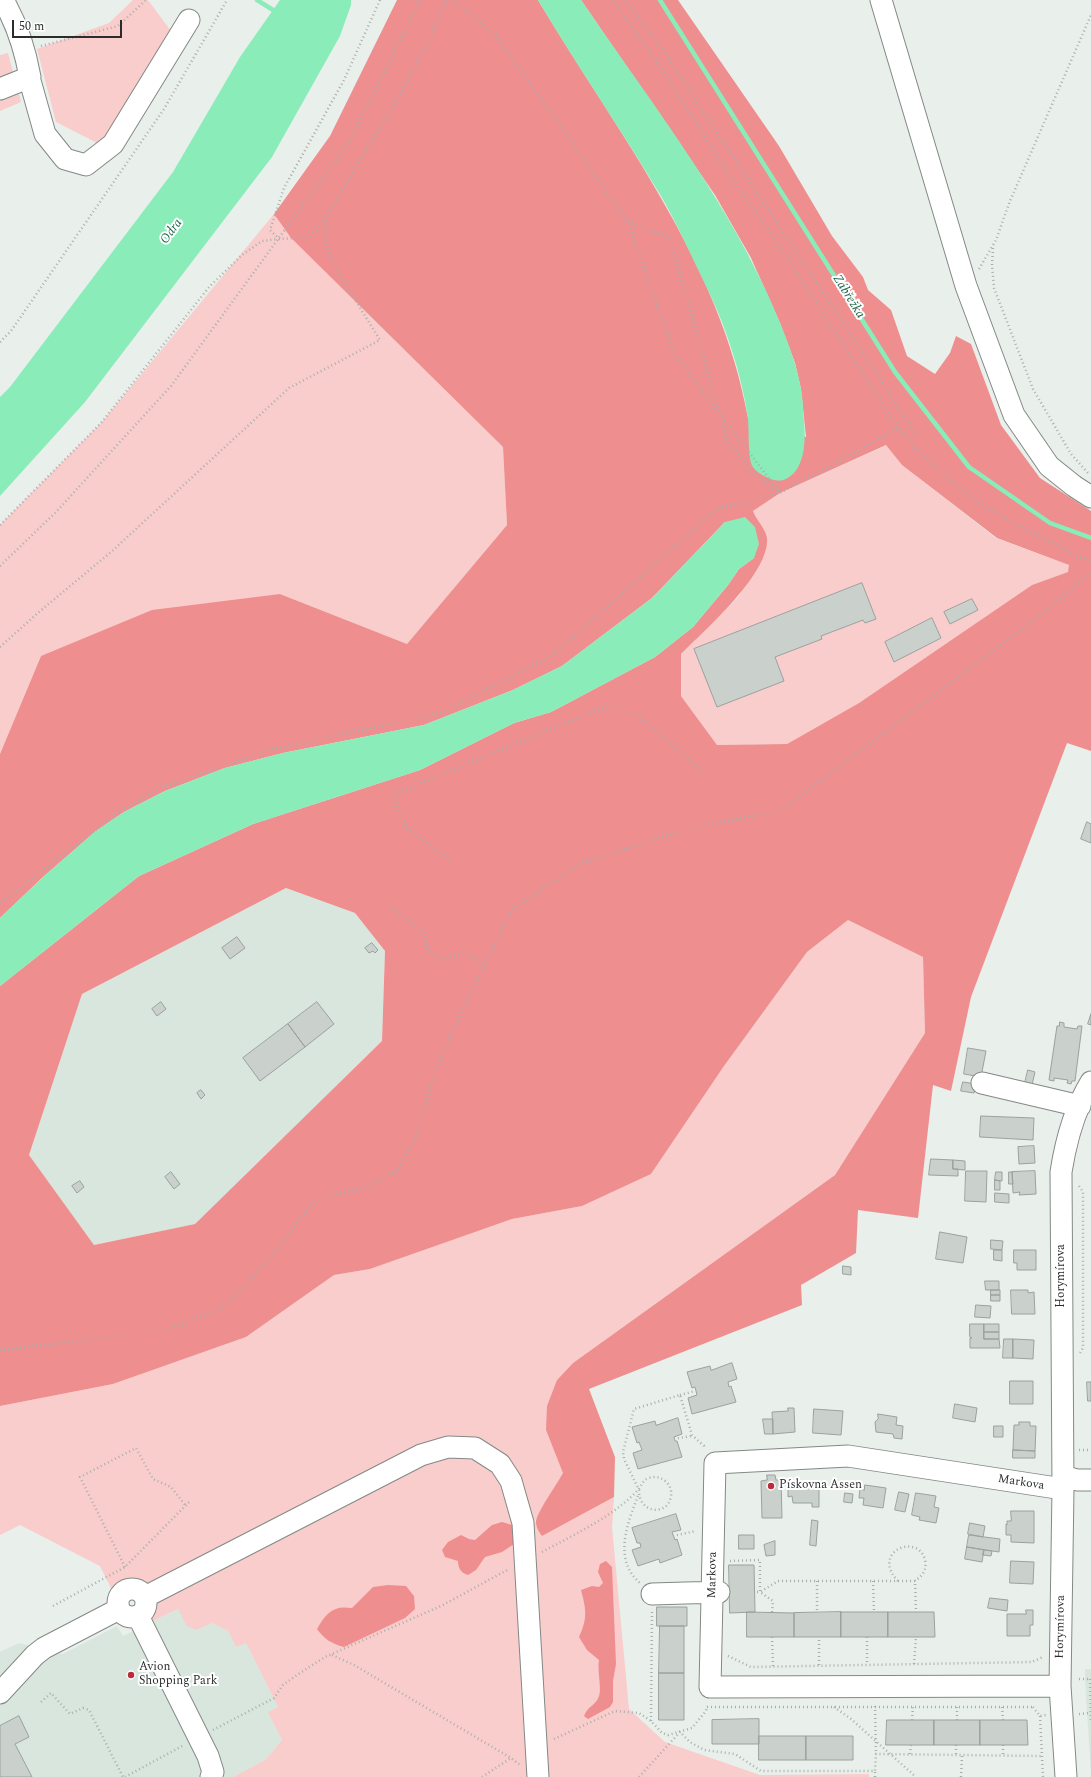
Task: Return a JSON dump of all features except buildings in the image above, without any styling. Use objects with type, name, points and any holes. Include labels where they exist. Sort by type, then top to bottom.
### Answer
[{"type":"street","points":[[3,0],[13,17],[24,50],[29,78],[45,134],[65,159],[86,165],[113,144],[189,20]]},
{"type":"street","points":[[881,0],[966,286],[1014,414],[1049,466],[1074,486],[1091,497]]},
{"type":"street","points":[[0,89],[29,78]]},
{"type":"street","points":[[982,1083],[1080,1106]]},
{"type":"street","name":"Horymírova","points":[[1066,1777],[1070,1682],[1063,1483],[1061,1172],[1065,1145],[1073,1120],[1090,1084]]},
{"type":"street","points":[[0,1693],[35,1655],[44,1648],[134,1607],[421,1455],[448,1448],[475,1448],[500,1464],[511,1482],[523,1523],[538,1777]]},
{"type":"street","name":"Markova","points":[[710,1687],[716,1592],[716,1463],[848,1456],[1063,1483]]},
{"type":"street","points":[[1063,1483],[1077,1480],[1091,1480]]},
{"type":"street","points":[[652,1594],[716,1592]]},
{"type":"street","points":[[134,1607],[211,1764],[213,1772],[210,1777]]},
{"type":"street","points":[[710,1687],[1070,1682]]},
{"type":"path","points":[[24,50],[118,26],[146,0]]},
{"type":"path","points":[[0,342],[11,331],[164,109],[227,0]]},
{"type":"path","points":[[279,239],[270,230],[284,188],[344,80],[380,0]]},
{"type":"path","points":[[0,566],[56,512],[171,386],[351,139],[420,0]]},
{"type":"path","points":[[0,525],[100,423],[210,286],[242,255],[262,241],[310,237],[326,217],[389,112],[426,47],[446,0]]},
{"type":"path","points":[[452,0],[496,35],[628,222],[675,355],[780,493]]},
{"type":"path","points":[[613,0],[654,57],[728,173],[776,240],[899,428],[915,448],[961,489],[988,509],[1078,557],[1091,561]]},
{"type":"path","points":[[626,0],[661,48],[869,362],[914,433],[915,448]]},
{"type":"path","points":[[1091,15],[1010,201],[993,246],[992,265],[994,288],[1033,389],[1071,454],[1091,476]]},
{"type":"path","points":[[0,647],[39,612],[111,552],[289,388],[380,340],[336,269],[326,243],[326,217]]},
{"type":"path","points":[[628,222],[669,237],[727,440],[755,475],[780,493]]},
{"type":"path","points":[[0,903],[123,809],[157,789],[273,749],[440,713],[546,659],[553,655],[716,509],[780,493],[899,428]]},
{"type":"path","points":[[0,1350],[167,1330],[223,1307],[243,1288],[276,1250],[314,1201],[367,1186],[397,1171],[417,1134],[436,1069],[512,910],[581,863],[681,831],[783,809],[1043,613],[1091,572]]},
{"type":"path","points":[[449,860],[407,828],[392,795],[604,707],[636,714],[706,774]]},
{"type":"path","points":[[389,906],[424,932],[428,949],[444,960],[464,952],[485,965]]},
{"type":"path","points":[[639,1490],[624,1459],[623,1452],[634,1409],[696,1391]]},
{"type":"path","points":[[680,1395],[692,1436],[704,1446],[704,1454]]},
{"type":"path","points":[[674,1439],[692,1436]]},
{"type":"path","points":[[125,1568],[80,1477],[136,1448],[153,1479],[171,1487],[186,1506]]},
{"type":"path","points":[[1076,1450],[1091,1450]]},
{"type":"path","points":[[638,1495],[643,1505],[653,1509],[663,1507],[667,1504],[671,1494],[668,1484],[660,1477],[649,1478],[640,1485],[638,1495],[626,1526],[624,1553],[625,1562],[630,1573],[652,1594],[651,1721]]},
{"type":"path","points":[[41,1702],[51,1694],[70,1714],[83,1708],[89,1710],[124,1777],[274,1698],[283,1685],[332,1654],[443,1604],[592,1525],[619,1507],[639,1490]]},
{"type":"path","points":[[53,1606],[125,1568],[191,1500]]},
{"type":"path","points":[[673,1536],[688,1532],[700,1531]]},
{"type":"path","points":[[755,1592],[760,1592],[778,1581],[915,1582],[923,1575],[926,1566],[924,1555],[917,1549],[908,1546],[898,1548],[892,1554],[889,1560],[889,1567],[892,1575],[898,1581]]},
{"type":"path","points":[[726,1561],[760,1560],[760,1592]]},
{"type":"path","points":[[817,1581],[817,1612]]},
{"type":"path","points":[[873,1581],[874,1612]]},
{"type":"path","points":[[915,1582],[916,1612]]},
{"type":"path","points":[[760,1592],[773,1601],[772,1612]]},
{"type":"path","points":[[772,1637],[772,1666]]},
{"type":"path","points":[[819,1637],[819,1665]]},
{"type":"path","points":[[867,1637],[867,1664]]},
{"type":"path","points":[[914,1664],[916,1637]]},
{"type":"path","points":[[332,1654],[354,1665],[511,1758],[482,1777]]},
{"type":"path","points":[[726,1654],[751,1667],[1032,1662],[1045,1654]]},
{"type":"path","points":[[1070,1682],[1091,1679],[1091,1722]]},
{"type":"path","points":[[551,1740],[615,1711],[639,1712],[651,1721],[662,1733],[668,1735],[692,1728],[706,1711],[710,1687]]},
{"type":"path","points":[[834,1706],[851,1719],[876,1743],[916,1777]]},
{"type":"path","points":[[875,1706],[875,1777]]},
{"type":"path","points":[[912,1720],[913,1706]]},
{"type":"path","points":[[707,1707],[1033,1707]]},
{"type":"path","points":[[957,1707],[957,1720]]},
{"type":"path","points":[[1002,1707],[1003,1720]]},
{"type":"path","points":[[1040,1716],[1043,1777]]},
{"type":"path","points":[[680,1732],[690,1742],[704,1750],[735,1754],[761,1771],[875,1771]]},
{"type":"path","points":[[638,1777],[680,1732]]},
{"type":"path","points":[[910,1754],[911,1745]]},
{"type":"path","points":[[956,1745],[956,1755]]},
{"type":"path","points":[[1003,1745],[1003,1755]]},
{"type":"path","points":[[876,1754],[1042,1756]]},
{"type":"path","points":[[961,1777],[962,1755]]},
{"type":"shaded area","points":[[133,0],[148,0],[174,35],[101,145],[56,122],[37,49],[109,23]]},
{"type":"shaded area","points":[[397,0],[538,0],[632,150],[662,200],[690,252],[715,305],[734,360],[748,418],[806,437],[801,389],[795,363],[780,323],[751,258],[715,195],[581,0],[678,0],[779,146],[832,236],[863,277],[868,290],[891,310],[907,356],[935,374],[950,353],[956,336],[971,344],[1001,425],[1040,478],[1091,511],[1091,751],[1067,743],[971,997],[951,1091],[933,1085],[918,1218],[858,1210],[856,1253],[801,1285],[802,1305],[589,1389],[615,1457],[614,1497],[542,1536],[537,1526],[537,1518],[543,1505],[563,1473],[546,1430],[547,1406],[557,1380],[573,1363],[835,1175],[925,1033],[923,957],[848,920],[807,952],[724,1066],[651,1174],[582,1206],[512,1219],[370,1269],[334,1275],[246,1337],[113,1384],[0,1406],[0,986],[139,876],[253,824],[420,770],[514,723],[551,712],[655,657],[693,627],[728,585],[739,569],[754,558],[725,522],[652,598],[562,666],[513,690],[424,725],[283,753],[225,768],[165,791],[124,812],[96,831],[43,877],[0,918],[0,754],[41,656],[152,610],[280,594],[407,644],[507,525],[503,447],[291,238],[274,214],[330,136]],"holes":[[[886,445],[902,465],[997,538],[1069,565],[1068,572],[1032,585],[859,703],[787,744],[717,745],[681,696],[681,654],[720,616],[747,584],[758,568],[765,552],[767,538],[753,511],[780,493]],[[286,888],[355,913],[385,951],[382,1041],[195,1224],[94,1245],[29,1155],[82,994]]]},
{"type":"shaded area","points":[[8,53],[21,102],[0,111],[0,55]]},
{"type":"shaded area","points":[[274,214],[291,238],[503,447],[507,525],[407,644],[280,594],[41,656],[0,754],[0,525],[101,423]]},
{"type":"shaded area","points":[[887,445],[902,465],[996,538],[1069,565],[1069,572],[1032,585],[859,703],[787,744],[717,745],[681,696],[681,654],[739,596],[767,537],[753,511],[780,493]]},
{"type":"shaded area","points":[[286,888],[355,913],[385,951],[382,1041],[195,1224],[94,1245],[29,1155],[82,994]]},
{"type":"shaded area","points":[[848,920],[923,957],[925,1033],[835,1175],[573,1363],[557,1380],[546,1430],[564,1473],[535,1521],[542,1536],[614,1497],[612,1527],[629,1709],[665,1742],[760,1775],[869,1774],[869,1777],[233,1777],[265,1760],[282,1740],[268,1712],[278,1707],[246,1643],[236,1647],[228,1631],[212,1623],[197,1630],[187,1626],[178,1609],[151,1622],[152,1604],[150,1595],[147,1589],[142,1585],[132,1583],[112,1590],[100,1566],[20,1525],[0,1535],[0,1406],[113,1384],[246,1337],[334,1275],[370,1269],[512,1219],[582,1206],[651,1174],[724,1066],[807,952]]},
{"type":"shaded area","points":[[502,1522],[512,1525],[518,1533],[514,1544],[502,1552],[485,1557],[476,1570],[468,1575],[460,1570],[458,1561],[445,1557],[442,1550],[448,1542],[461,1535],[475,1540],[492,1525]]},
{"type":"shaded area","points":[[606,1561],[612,1567],[616,1664],[613,1681],[613,1702],[610,1707],[588,1719],[584,1716],[596,1702],[600,1693],[599,1660],[587,1650],[579,1637],[585,1619],[581,1590],[592,1586],[599,1587],[603,1583],[598,1572],[600,1564]]},
{"type":"shaded area","points":[[388,1585],[406,1586],[414,1596],[415,1609],[405,1618],[344,1647],[329,1641],[322,1636],[317,1629],[331,1611],[345,1607],[352,1608],[373,1587]]},
{"type":"shaded area","name":"Avion Shopping Park","points":[[178,1609],[197,1630],[212,1623],[228,1631],[236,1647],[246,1642],[278,1707],[269,1712],[282,1740],[265,1760],[233,1777],[0,1777],[0,1652],[19,1643],[63,1654],[117,1626],[123,1636]]},
{"type":"shaded area","points":[[1085,1669],[1091,1669],[1091,1773],[1085,1679]]},
{"type":"water","name":"Odra","points":[[280,0],[351,0],[351,5],[340,36],[272,157],[85,402],[0,496],[0,397],[10,387],[173,172],[240,57]]},
{"type":"water","points":[[538,0],[581,0],[705,180],[749,256],[783,329],[795,365],[803,401],[805,438],[800,464],[796,471],[783,480],[779,481],[770,479],[760,474],[751,463],[749,454],[748,419],[733,354],[719,314],[675,222],[661,196]]},
{"type":"water","points":[[745,517],[755,527],[759,544],[754,558],[739,569],[728,585],[693,627],[655,657],[551,712],[514,723],[420,770],[253,824],[139,876],[0,986],[0,918],[43,877],[96,831],[124,812],[165,791],[225,768],[283,753],[424,725],[513,690],[562,666],[652,598],[725,522]]},
{"type":"waterway","points":[[257,0],[278,13]]},
{"type":"waterway","name":"Zábřežka","points":[[660,0],[895,372],[969,467],[1050,523],[1091,538]]},
{"type":"place","name":"Pískovna Assen","points":[[771,1486]]},
{"type":"place","name":"Avion Shopping Park","points":[[131,1675]]}]
